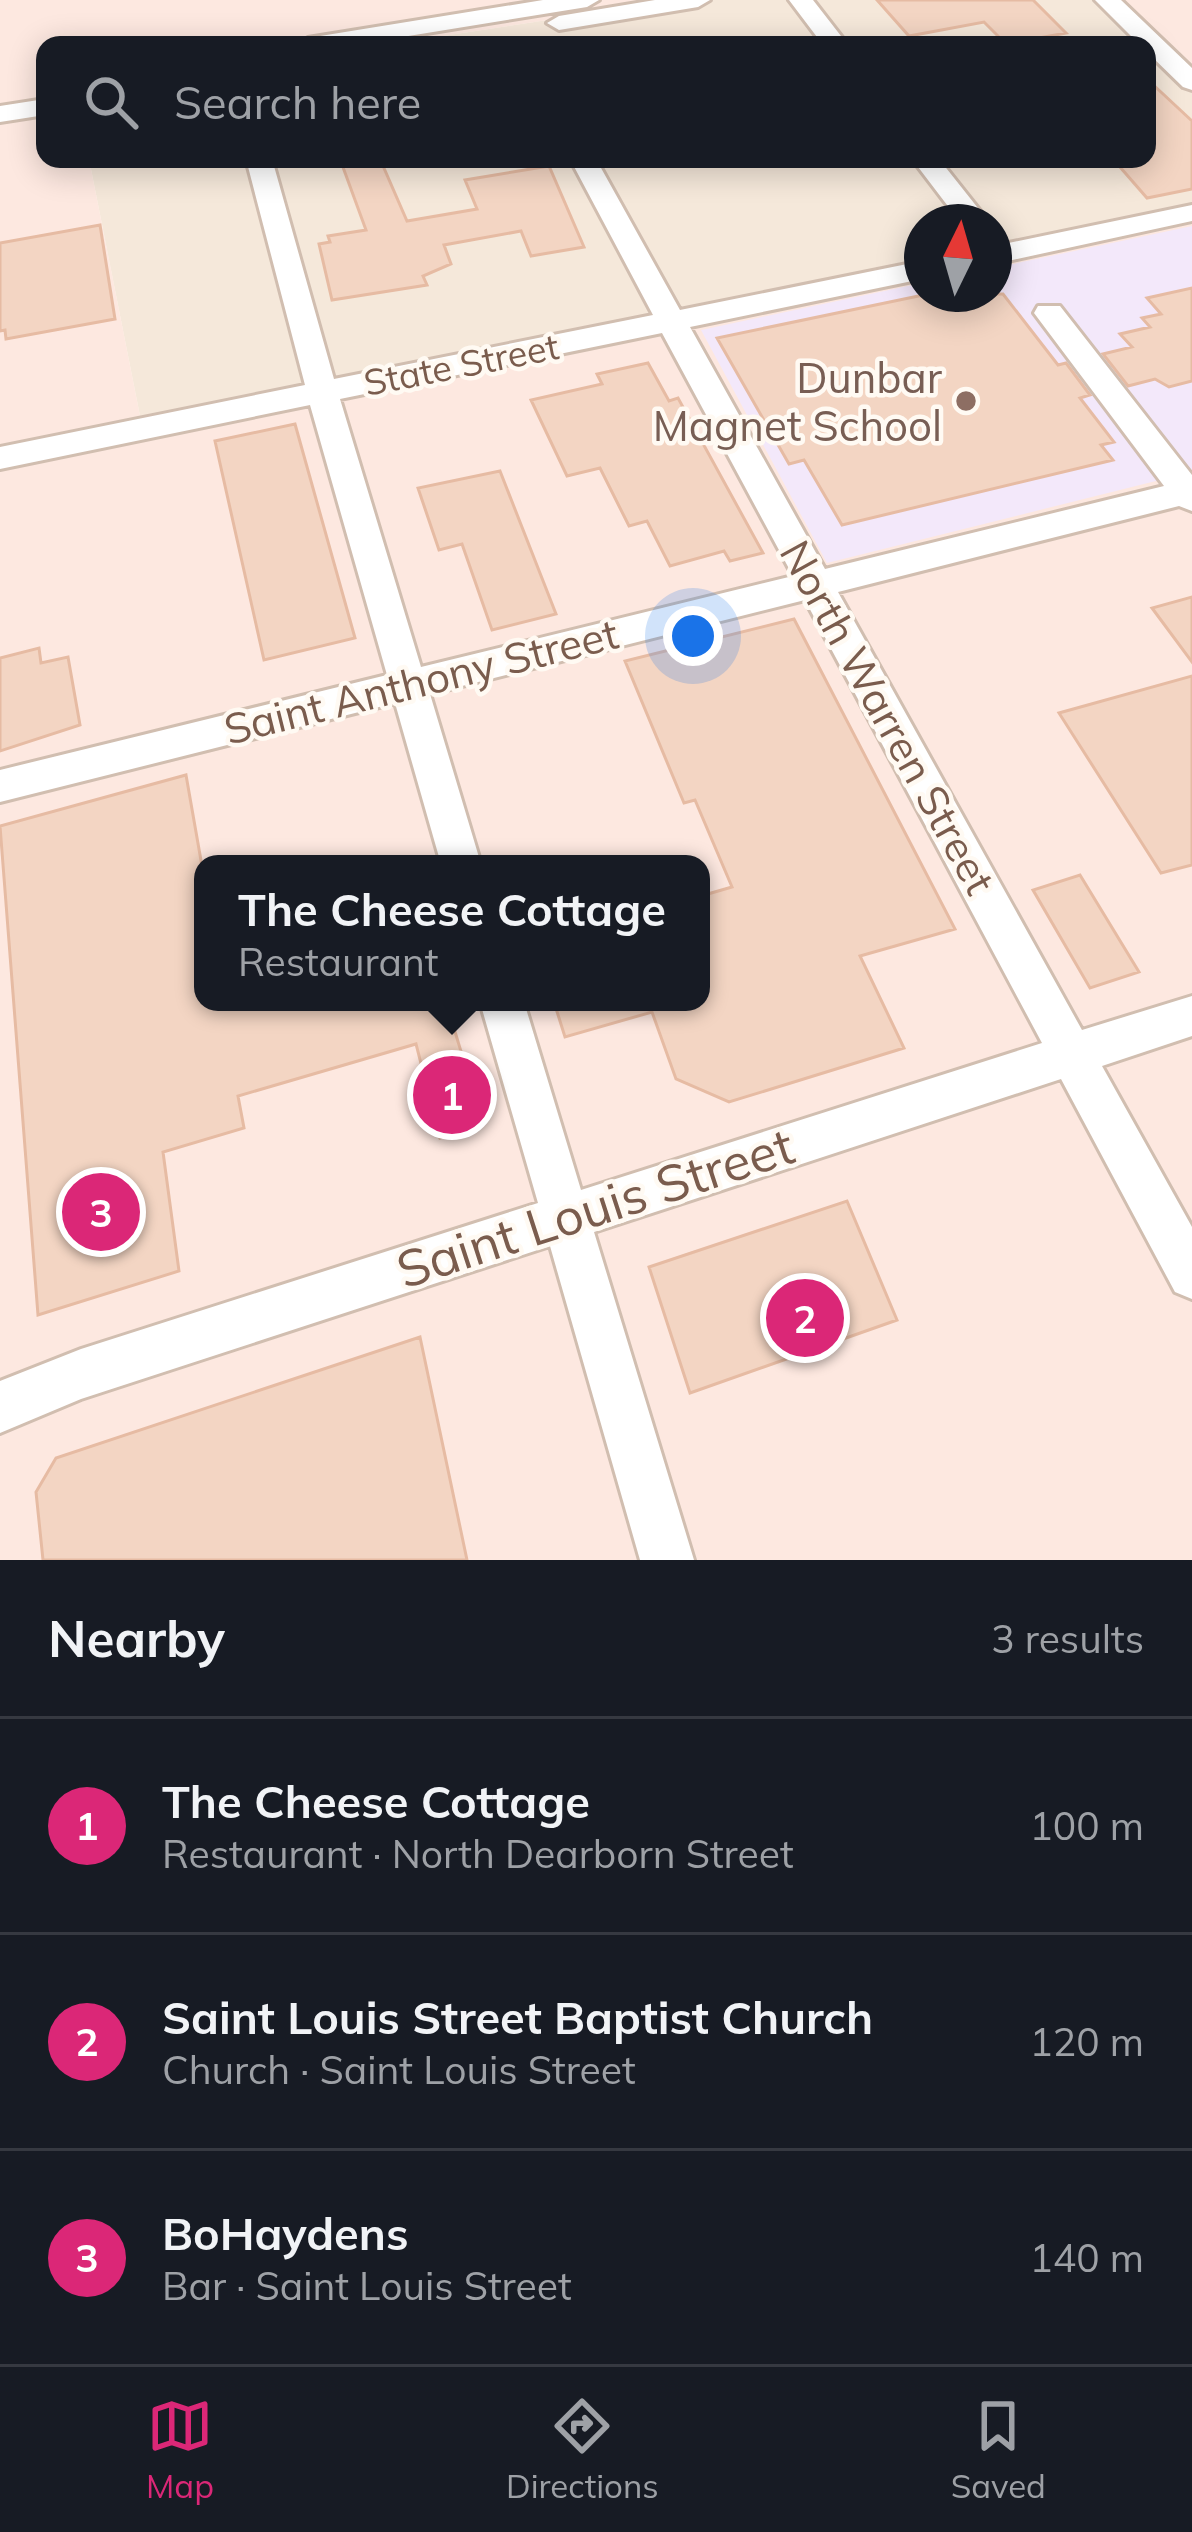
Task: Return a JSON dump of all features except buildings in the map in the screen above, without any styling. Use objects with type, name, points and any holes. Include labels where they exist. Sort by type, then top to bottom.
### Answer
[{"type":"street","points":[[454,36],[587,0]]},
{"type":"street","points":[[383,36],[698,0]]},
{"type":"street","points":[[801,0],[829,36]]},
{"type":"street","points":[[1107,0],[1144,36]]},
{"type":"street","points":[[1156,47],[1192,82]]},
{"type":"street","points":[[0,94],[36,88]]},
{"type":"street","points":[[0,114],[36,108]]},
{"type":"street","points":[[262,168],[322,392],[458,855]]},
{"type":"street","name":"North Warren Street","points":[[588,168],[1192,1275]]},
{"type":"street","points":[[933,168],[961,204]]},
{"type":"street","points":[[1012,249],[1192,213]]},
{"type":"street","name":"State Street","points":[[0,458],[904,274]]},
{"type":"street","points":[[1049,313],[1190,494]]},
{"type":"street","name":"Saint Anthony Street","points":[[0,786],[1190,494]]},
{"type":"street","points":[[505,1011],[667,1560]]},
{"type":"street","name":"Saint Louis Street","points":[[0,1407],[81,1374],[1192,1016]]},
{"type":"shaded area","points":[[0,0],[679,0],[443,36],[36,36],[36,168],[91,168],[141,421],[904,266],[904,312],[1012,312],[1012,243],[1192,207],[1192,1560],[0,1560]]},
{"type":"shaded area","points":[[679,0],[1097,0],[1134,36],[443,36]]},
{"type":"shaded area","points":[[1097,0],[1192,0],[1192,93],[1156,55],[1156,36],[1137,36]]},
{"type":"shaded area","points":[[1156,58],[1192,93],[1192,207],[1012,243],[1012,204],[904,204],[904,266],[141,421],[91,168],[1156,168]]},
{"type":"shaded area","name":"Dunbar Magnet School","points":[[1192,226],[1192,472],[827,563],[701,330],[904,287],[904,312],[1012,312],[1012,264]]},
{"type":"place","name":"Dunbar Magnet School","points":[[966,401]]},
{"type":"place","name":"The Cheese Cottage","points":[[452,1095]]},
{"type":"place","name":"BoHaydens","points":[[101,1212]]},
{"type":"place","name":"Saint Louis Street Baptist Church","points":[[805,1318]]}]
